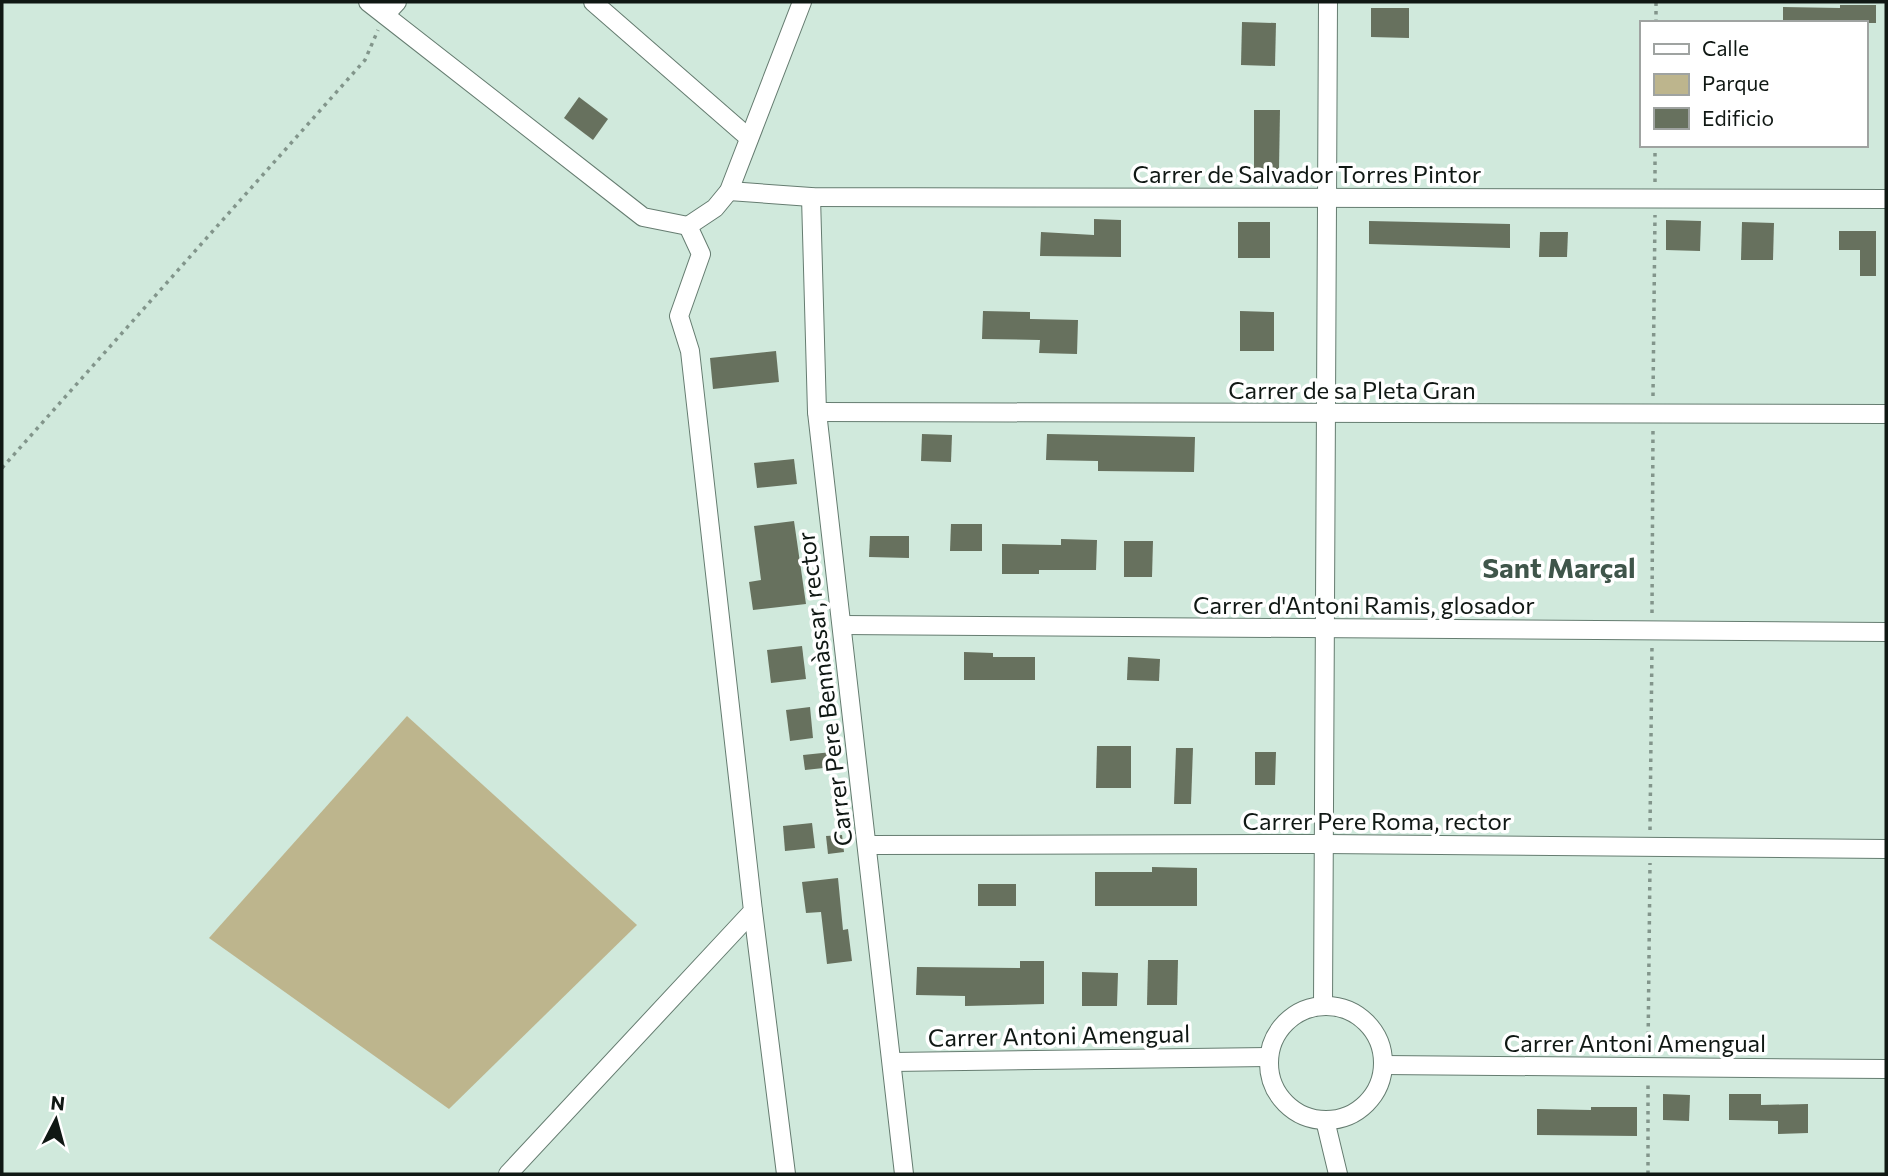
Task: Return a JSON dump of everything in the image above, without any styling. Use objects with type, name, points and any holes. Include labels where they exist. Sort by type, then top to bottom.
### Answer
[{"type":"street","points":[[368,2],[391,8],[643,217],[688,226],[715,208],[729,191],[802,2]]},
{"type":"street","points":[[593,2],[749,138]]},
{"type":"street","points":[[1324,1006],[1328,2]]},
{"type":"street","name":"Carrer de Salvador Torres Pintor","points":[[729,191],[811,197],[1886,199]]},
{"type":"street","name":"Carrer Pere Bennàssar, rector","points":[[811,197],[817,412],[904,1174]]},
{"type":"street","points":[[688,226],[701,254],[679,316],[690,351],[753,911],[786,1174]]},
{"type":"street","name":"Carrer de sa Pleta Gran","points":[[817,412],[1886,414]]},
{"type":"street","name":"Carrer d'Antoni Ramis, glosador","points":[[842,625],[1886,632]]},
{"type":"street","name":"Carrer Pere Roma, rector","points":[[867,845],[1324,844],[1886,849]]},
{"type":"street","points":[[508,1174],[683,982],[753,911]]},
{"type":"street","points":[[1324,1006],[1342,1008],[1366,1023],[1381,1046],[1383,1065],[1380,1082],[1372,1098],[1359,1110],[1343,1118],[1325,1120],[1298,1113],[1277,1094],[1269,1076],[1268,1057],[1272,1041],[1293,1016],[1307,1008],[1324,1006]]},
{"type":"street","name":"Carrer Antoni Amengual","points":[[892,1062],[1268,1057]]},
{"type":"street","name":"Carrer Antoni Amengual","points":[[1383,1065],[1886,1069]]},
{"type":"street","points":[[1325,1120],[1338,1174]]},
{"type":"path","points":[[1656,2],[1656,21]]},
{"type":"path","points":[[2,468],[365,60],[391,8]]},
{"type":"path","points":[[1655,147],[1655,184]]},
{"type":"path","points":[[1653,405],[1655,209]]},
{"type":"path","points":[[1652,620],[1653,423]]},
{"type":"path","points":[[1650,838],[1651,643]]},
{"type":"path","points":[[1648,1054],[1650,858]]},
{"type":"path","points":[[1648,1078],[1648,1174]]},
{"type":"green space","points":[[407,716],[637,925],[449,1109],[209,938]]},
{"type":"building","points":[[1840,5],[1876,5],[1876,23],[1783,21],[1783,7],[1840,8]]},
{"type":"building","points":[[1371,8],[1409,8],[1409,38],[1371,37]]},
{"type":"building","points":[[1242,22],[1276,23],[1275,66],[1241,65]]},
{"type":"building","points":[[579,97],[608,119],[593,140],[564,118]]},
{"type":"building","points":[[1254,110],[1280,110],[1279,169],[1254,169]]},
{"type":"building","points":[[1094,219],[1121,220],[1121,257],[1040,256],[1041,232],[1094,235]]},
{"type":"building","points":[[1666,220],[1701,221],[1700,251],[1666,250]]},
{"type":"building","points":[[1369,221],[1510,224],[1510,248],[1369,244]]},
{"type":"building","points":[[1238,222],[1270,222],[1270,258],[1238,258]]},
{"type":"building","points":[[1742,222],[1774,223],[1773,260],[1741,260]]},
{"type":"building","points":[[1839,231],[1876,231],[1876,276],[1860,276],[1860,250],[1839,250]]},
{"type":"building","points":[[1540,232],[1568,232],[1567,257],[1539,257]]},
{"type":"building","points":[[983,311],[1030,312],[1030,319],[1078,320],[1077,354],[1039,353],[1040,340],[982,339]]},
{"type":"building","points":[[1240,311],[1274,312],[1274,351],[1240,351]]},
{"type":"building","points":[[776,351],[779,382],[713,389],[710,358]]},
{"type":"building","points":[[922,434],[952,435],[951,462],[921,461]]},
{"type":"building","points":[[1047,434],[1195,437],[1194,472],[1098,471],[1098,461],[1046,460]]},
{"type":"building","points":[[794,459],[797,484],[757,488],[754,463]]},
{"type":"building","points":[[794,521],[806,604],[753,610],[749,582],[761,580],[754,526]]},
{"type":"building","points":[[951,524],[982,524],[982,551],[950,551]]},
{"type":"building","points":[[870,536],[909,536],[909,558],[869,557]]},
{"type":"building","points":[[1061,539],[1097,540],[1096,570],[1039,570],[1039,574],[1002,574],[1002,544],[1061,545]]},
{"type":"building","points":[[1124,541],[1153,541],[1152,577],[1124,577]]},
{"type":"building","points":[[802,646],[806,679],[771,683],[767,650]]},
{"type":"building","points":[[964,652],[993,653],[993,657],[1035,657],[1035,680],[964,680]]},
{"type":"building","points":[[1128,657],[1160,659],[1159,681],[1127,680]]},
{"type":"building","points":[[810,707],[813,738],[790,741],[786,710]]},
{"type":"building","points":[[1097,746],[1131,746],[1131,788],[1096,788]]},
{"type":"building","points":[[1176,748],[1193,748],[1191,804],[1174,804]]},
{"type":"building","points":[[832,752],[833,767],[805,770],[803,755]]},
{"type":"building","points":[[1255,752],[1276,752],[1275,785],[1255,785]]},
{"type":"building","points":[[812,823],[815,848],[785,851],[783,826]]},
{"type":"building","points":[[842,835],[844,852],[828,854],[826,836]]},
{"type":"building","points":[[1152,867],[1197,868],[1197,906],[1095,906],[1095,872],[1152,872]]},
{"type":"building","points":[[838,878],[843,930],[848,929],[852,961],[827,964],[821,912],[806,913],[802,882]]},
{"type":"building","points":[[978,884],[1016,884],[1016,906],[978,906]]},
{"type":"building","points":[[1148,960],[1178,960],[1177,1005],[1147,1005]]},
{"type":"building","points":[[1020,961],[1044,961],[1044,1004],[965,1006],[965,996],[916,995],[917,967],[1020,968]]},
{"type":"building","points":[[1082,972],[1118,973],[1117,1006],[1082,1006]]},
{"type":"building","points":[[1663,1094],[1690,1095],[1689,1121],[1663,1120]]},
{"type":"building","points":[[1729,1094],[1761,1094],[1761,1105],[1808,1104],[1808,1133],[1778,1134],[1778,1121],[1729,1120]]},
{"type":"building","points":[[1591,1107],[1637,1107],[1637,1136],[1537,1135],[1537,1109],[1591,1110]]},
{"type":"district","name":"Sant Marçal","points":[[1559,567]]}]
